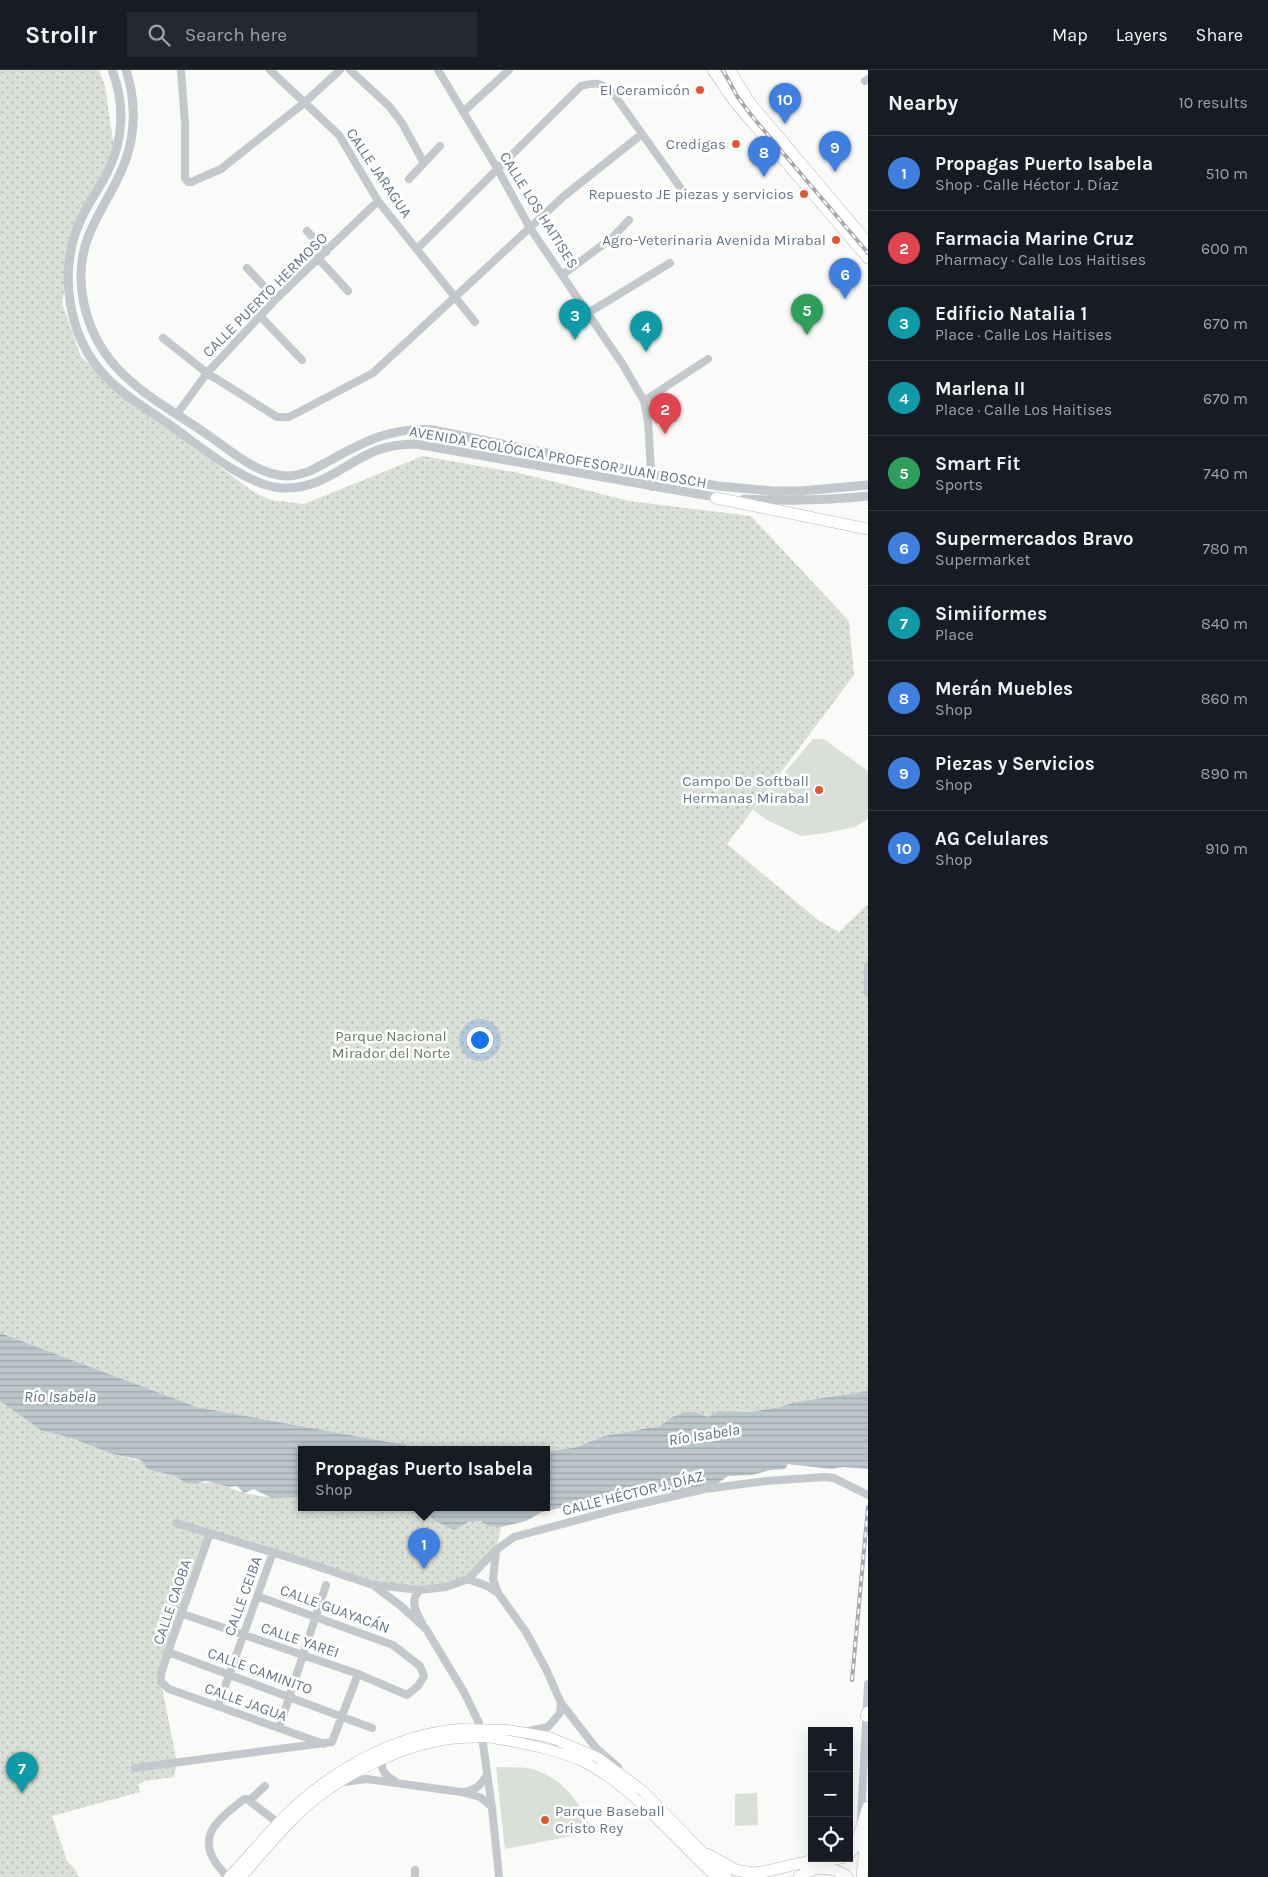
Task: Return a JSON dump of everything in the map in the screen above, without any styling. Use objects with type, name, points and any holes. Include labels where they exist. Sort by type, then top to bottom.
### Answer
[{"type":"main road","points":[[713,70],[735,102],[868,258]]},
{"type":"main road","points":[[729,70],[750,103],[868,243]]},
{"type":"main road","points":[[716,498],[868,529]]},
{"type":"main road","points":[[228,1877],[278,1823],[308,1795],[381,1750],[439,1731],[486,1738],[510,1734],[556,1740],[597,1757],[643,1791],[707,1854],[727,1877]]},
{"type":"main road","points":[[241,1877],[299,1814],[340,1783],[383,1759],[461,1733]]},
{"type":"main road","points":[[510,1734],[529,1744],[564,1754],[599,1771],[655,1817],[716,1877]]},
{"type":"main road","points":[[853,1849],[868,1807]]},
{"type":"main road","points":[[862,1877],[868,1818]]},
{"type":"main road","points":[[707,1854],[736,1870],[752,1873],[808,1861]]},
{"type":"main road","points":[[799,1877],[811,1870],[824,1867],[835,1869],[847,1877]]},
{"type":"street","name":"AVENIDA ECOLÓGICA PROFESOR JUAN BOSCH","points":[[112,70],[121,106],[120,134],[116,152],[108,171],[78,226],[74,240],[69,272],[70,307],[75,325],[89,354],[106,377],[127,395],[243,475],[268,486],[296,487],[325,479],[374,452],[387,447],[400,444],[416,444],[716,498],[794,501],[868,496]]},
{"type":"street","name":"AVENIDA ECOLÓGICA PROFESOR JUAN BOSCH","points":[[126,70],[133,105],[133,130],[128,155],[120,175],[90,232],[83,251],[82,289],[84,308],[98,343],[109,359],[142,390],[246,461],[276,474],[288,476],[300,474],[310,471],[338,455],[382,435],[419,429],[433,430],[718,486],[773,491],[801,491],[868,485]]},
{"type":"street","points":[[181,70],[185,125],[184,175],[188,182],[221,169],[304,103],[340,70]]},
{"type":"street","name":"CALLE JARAGUA","points":[[270,70],[338,135],[378,201],[475,322]]},
{"type":"street","points":[[350,70],[389,106],[402,123],[424,163]]},
{"type":"street","name":"CALLE LOS HAITISES","points":[[438,70],[497,168],[530,228],[588,313],[644,401],[648,421],[652,487]]},
{"type":"street","points":[[463,112],[509,70]]},
{"type":"street","points":[[417,250],[581,86],[593,83],[604,85],[613,93],[682,190]]},
{"type":"street","points":[[163,338],[207,373],[277,417],[288,417],[370,375],[456,298],[564,196],[642,134]]},
{"type":"street","points":[[409,179],[440,146]]},
{"type":"street","name":"CALLE PUERTO HERMOSO","points":[[177,414],[207,373],[276,299],[378,201]]},
{"type":"street","points":[[562,275],[612,238],[628,220]]},
{"type":"street","points":[[307,231],[326,252]]},
{"type":"street","points":[[318,258],[348,292]]},
{"type":"street","points":[[588,313],[670,263]]},
{"type":"street","points":[[247,268],[276,299]]},
{"type":"street","points":[[260,316],[302,360]]},
{"type":"street","points":[[644,401],[708,359]]},
{"type":"street","points":[[338,455],[348,467]]},
{"type":"street","points":[[868,966],[868,992]]},
{"type":"street","name":"CALLE HÉCTOR J. DÍAZ","points":[[373,1585],[420,1590],[446,1588],[468,1579],[496,1550],[514,1537],[622,1508],[705,1489],[766,1480],[825,1477],[834,1478],[868,1495]]},
{"type":"street","points":[[176,1523],[373,1585],[401,1606],[426,1629]]},
{"type":"street","name":"CALLE CAOBA","points":[[161,1682],[168,1652],[210,1533]]},
{"type":"street","points":[[496,1550],[493,1579],[498,1593],[526,1632],[546,1669],[561,1703],[596,1748],[629,1776],[643,1791]]},
{"type":"street","name":"CALLE CEIBA","points":[[218,1706],[273,1552]]},
{"type":"street","points":[[468,1579],[488,1586],[498,1593]]},
{"type":"street","points":[[279,1728],[326,1585]]},
{"type":"street","points":[[420,1590],[416,1595],[415,1610],[464,1692],[479,1724],[492,1808],[499,1877]]},
{"type":"street","name":"CALLE GUAYACÁN","points":[[257,1596],[393,1645],[420,1666],[424,1676],[418,1686],[407,1695]]},
{"type":"street","name":"CALLE YAREI","points":[[183,1614],[358,1674],[407,1695]]},
{"type":"street","name":"CALLE CAMINITO","points":[[168,1652],[372,1728]]},
{"type":"street","points":[[135,1768],[328,1743],[342,1716],[358,1674]]},
{"type":"street","name":"CALLE JAGUA","points":[[161,1682],[169,1688],[218,1706],[328,1743]]},
{"type":"street","points":[[860,1828],[868,1684]]},
{"type":"street","points":[[510,1734],[548,1727],[560,1713],[561,1703]]},
{"type":"street","points":[[383,1759],[381,1765],[384,1773],[398,1783]]},
{"type":"street","points":[[462,1792],[477,1788],[487,1775]]},
{"type":"street","points":[[340,1783],[367,1779],[462,1792],[480,1797],[492,1808]]},
{"type":"street","points":[[250,1800],[264,1786]]},
{"type":"street","points":[[228,1877],[213,1859],[209,1844],[209,1835],[219,1820],[244,1799],[250,1800],[278,1823]]},
{"type":"green space","name":"Parque Nacional Mirador del Norte","points":[[0,70],[99,70],[105,86],[114,148],[75,234],[62,303],[81,357],[129,400],[255,493],[271,500],[304,504],[423,456],[519,473],[629,501],[751,516],[849,621],[854,675],[727,844],[818,920],[839,932],[868,904],[868,1391],[796,1402],[751,1412],[718,1411],[708,1417],[672,1417],[660,1426],[604,1436],[577,1447],[556,1451],[550,1451],[550,1446],[411,1446],[197,1407],[0,1333]]},
{"type":"green space","name":"Campo De Softball Hermanas Mirabal","points":[[813,739],[824,739],[868,771],[868,819],[855,827],[801,836],[769,821],[753,810]]},
{"type":"green space","points":[[0,1400],[42,1431],[69,1437],[112,1454],[144,1462],[146,1469],[176,1476],[185,1483],[216,1483],[244,1493],[271,1498],[298,1497],[298,1511],[425,1511],[435,1521],[454,1530],[467,1523],[477,1521],[501,1527],[496,1550],[468,1579],[420,1590],[373,1585],[211,1533],[161,1682],[177,1763],[174,1777],[145,1781],[138,1784],[140,1792],[52,1816],[67,1861],[75,1869],[79,1877],[0,1877]]},
{"type":"green space","name":"Parque Baseball Cristo Rey","points":[[496,1767],[536,1770],[556,1780],[577,1803],[593,1832],[505,1849]]},
{"type":"green space","points":[[757,1793],[758,1825],[735,1826],[735,1794]]},
{"type":"water","name":"Río Isabela","points":[[0,1333],[197,1407],[411,1446],[298,1446],[298,1497],[271,1498],[254,1489],[244,1493],[237,1486],[229,1487],[206,1481],[196,1484],[185,1483],[176,1476],[146,1469],[144,1462],[137,1459],[112,1454],[69,1437],[42,1431],[0,1401]]},
{"type":"water","name":"Río Isabela","points":[[868,1391],[868,1469],[843,1467],[831,1469],[788,1464],[785,1469],[771,1470],[752,1475],[728,1476],[714,1486],[676,1493],[661,1489],[629,1496],[619,1495],[550,1510],[550,1452],[577,1447],[604,1436],[660,1426],[672,1417],[687,1412],[695,1412],[708,1417],[718,1411],[751,1412],[796,1402]]},
{"type":"water","name":"Río Isabela","points":[[425,1511],[547,1511],[526,1521],[501,1527],[488,1526],[481,1521],[469,1522],[454,1530],[435,1521]]},
{"type":"railway","points":[[723,70],[737,96],[751,115],[868,253]]},
{"type":"railway","points":[[852,1680],[868,1507]]},
{"type":"place","name":"El Ceramicón","points":[[700,90]]},
{"type":"place","name":"AG Celulares","points":[[785,124]]},
{"type":"place","name":"Credigas","points":[[736,144]]},
{"type":"place","name":"Piezas y Servicios","points":[[835,172]]},
{"type":"place","name":"Merán Muebles","points":[[764,177]]},
{"type":"place","name":"Repuesto JE piezas y servicios","points":[[804,194]]},
{"type":"place","name":"Agro-Veterinaria Avenida Mirabal","points":[[836,240]]},
{"type":"place","name":"Supermercados Bravo","points":[[845,299]]},
{"type":"place","name":"Smart Fit","points":[[807,335]]},
{"type":"place","name":"Edificio Natalia 1","points":[[575,340]]},
{"type":"place","name":"Marlena II","points":[[646,352]]},
{"type":"place","name":"Farmacia Marine Cruz","points":[[665,434]]},
{"type":"place","name":"Campo De Softball Hermanas Mirabal","points":[[819,790]]},
{"type":"place","name":"Propagas Puerto Isabela","points":[[424,1569]]},
{"type":"place","name":"Simiiformes","points":[[22,1793]]},
{"type":"place","name":"Parque Baseball Cristo Rey","points":[[545,1820]]}]
